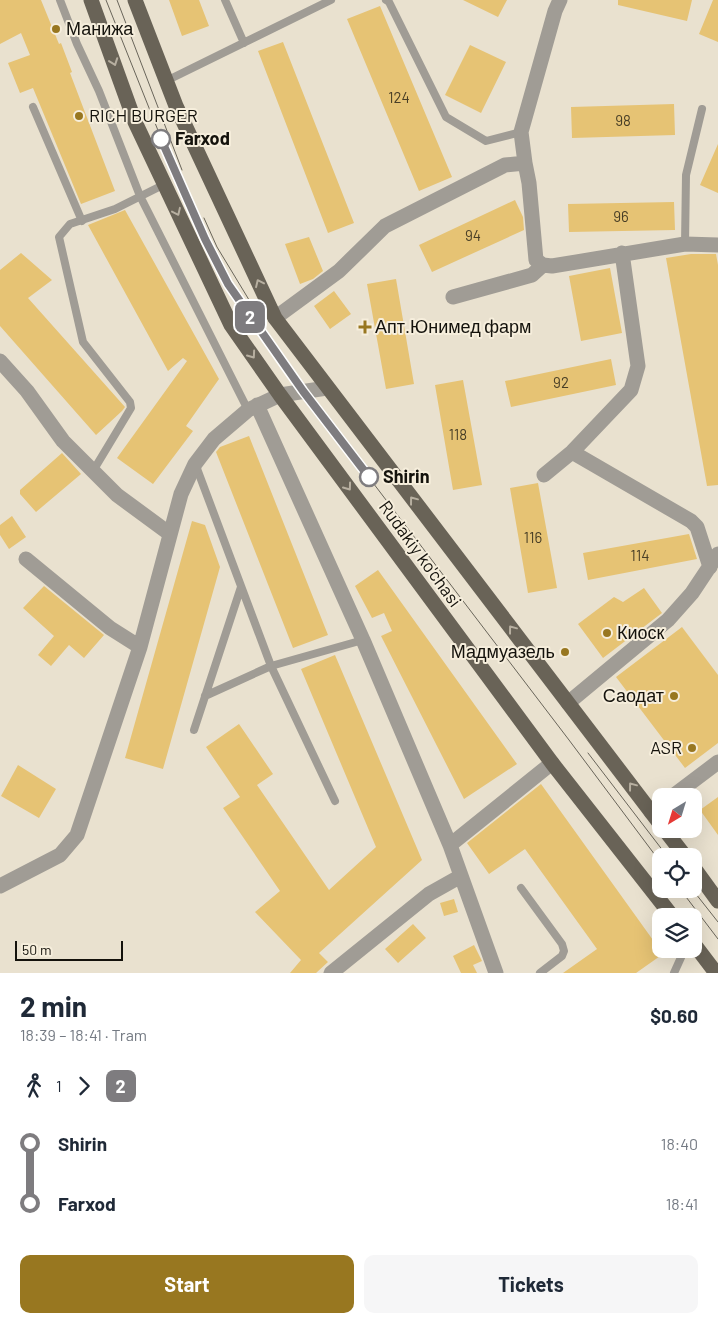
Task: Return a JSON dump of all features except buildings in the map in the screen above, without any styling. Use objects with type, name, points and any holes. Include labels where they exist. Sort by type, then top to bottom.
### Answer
[{"type":"main road","name":"Rudakiy ko'chasi","points":[[91,0],[135,122],[231,325],[280,395],[552,763],[666,908]]},
{"type":"main road","name":"Rudakiy ko'chasi","points":[[135,0],[176,106],[275,318],[568,703],[652,803]]},
{"type":"main road","points":[[671,838],[679,848]]},
{"type":"main road","points":[[702,879],[718,901]]},
{"type":"main road","points":[[702,957],[716,973]]},
{"type":"street","points":[[560,0],[555,11],[521,132],[529,183],[536,260],[543,265],[552,266],[685,244],[718,245]]},
{"type":"street","points":[[275,318],[339,271],[385,226],[505,165],[525,163]]},
{"type":"street","points":[[544,475],[572,452],[631,390],[638,366],[622,254]]},
{"type":"street","points":[[453,297],[532,275],[543,265]]},
{"type":"street","points":[[0,361],[27,390],[63,441],[117,495],[170,534]]},
{"type":"street","points":[[0,886],[60,855],[77,835],[140,647],[181,494],[195,464],[214,439],[253,407],[280,395],[327,388]]},
{"type":"street","points":[[253,407],[363,640],[450,846],[496,973]]},
{"type":"street","points":[[572,452],[691,521],[696,527],[710,567]]},
{"type":"street","points":[[568,703],[668,620],[692,594],[718,554]]},
{"type":"street","points":[[26,560],[110,628],[140,647]]},
{"type":"street","points":[[683,788],[718,762]]},
{"type":"street","points":[[450,846],[552,763]]},
{"type":"street","points":[[331,973],[429,894],[461,876]]},
{"type":"lane","points":[[60,0],[77,44],[99,91],[140,196],[253,407]]},
{"type":"lane","points":[[225,0],[244,43]]},
{"type":"lane","points":[[166,81],[331,0]]},
{"type":"lane","points":[[386,0],[389,2],[446,117],[486,141],[521,132]]},
{"type":"lane","points":[[33,107],[82,221]]},
{"type":"lane","points":[[685,244],[686,174],[702,109]]},
{"type":"lane","points":[[93,470],[130,408],[130,402],[83,342],[59,237],[70,224],[115,209],[164,184]]},
{"type":"lane","points":[[195,464],[271,666],[335,801]]},
{"type":"lane","points":[[194,730],[241,587]]},
{"type":"lane","points":[[205,696],[271,666],[363,640]]},
{"type":"lane","points":[[521,888],[562,944],[564,951],[562,956],[540,973]]},
{"type":"lane","points":[[674,973],[680,958]]},
{"type":"tram line","points":[[106,0],[167,153],[205,239],[243,306],[303,391],[652,851]]},
{"type":"tram line","points":[[117,0],[182,170]]},
{"type":"tram line","name":"2","points":[[161,139],[205,239],[228,284],[303,391],[369,477]]},
{"type":"tram line","points":[[204,218],[217,247],[260,318]]},
{"type":"tram line","points":[[588,753],[661,848]]},
{"type":"tram line","points":[[687,898],[718,939]]},
{"type":"tram line","points":[[699,898],[718,922]]},
{"type":"place","name":"Манижа","points":[[56,29]]},
{"type":"place","name":"RICH BURGER","points":[[79,116]]},
{"type":"place","name":"Farxod","points":[[161,139]]},
{"type":"place","name":"Апт.Юнимед фарм","points":[[365,327]]},
{"type":"place","name":"Shirin","points":[[369,477]]},
{"type":"place","name":"Киоск","points":[[607,633]]},
{"type":"place","name":"Мадмуазель","points":[[565,652]]},
{"type":"place","name":"Саодат","points":[[674,696]]},
{"type":"place","name":"ASR","points":[[692,748]]}]
